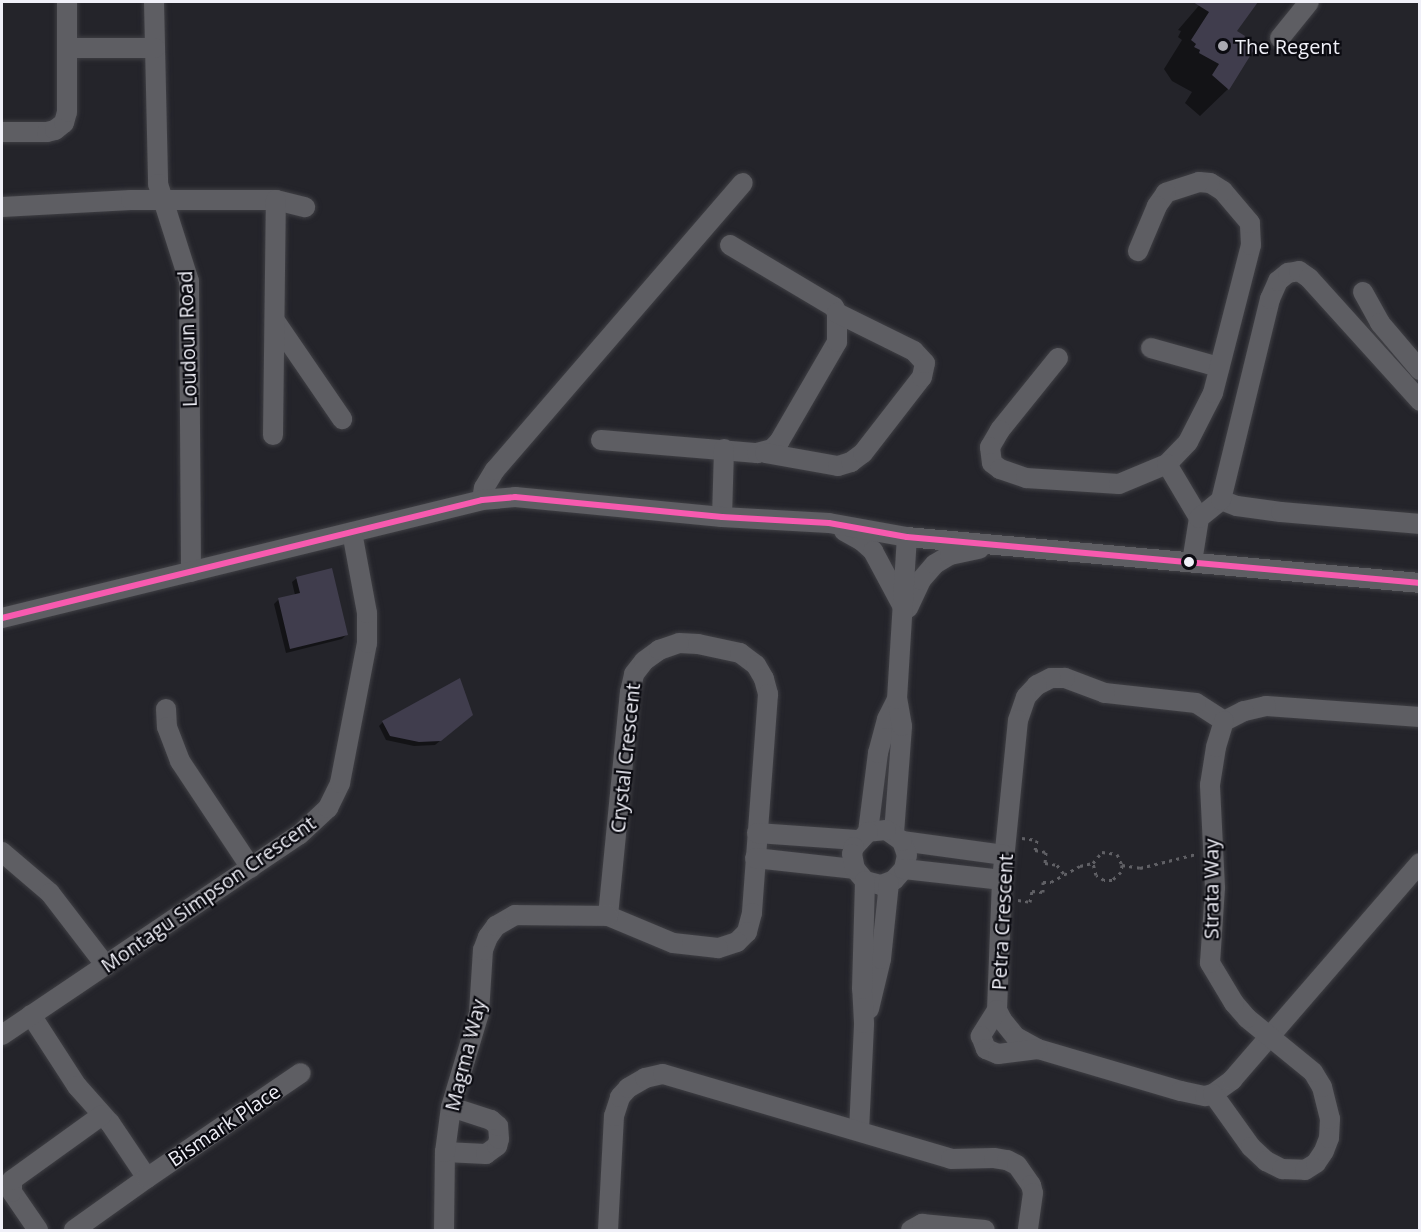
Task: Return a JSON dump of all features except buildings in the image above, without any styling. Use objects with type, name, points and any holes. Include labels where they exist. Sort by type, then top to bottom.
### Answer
[{"type":"street","points":[[2,132],[47,132],[61,127],[67,112],[67,2]]},
{"type":"street","name":"Loudoun Road","points":[[154,2],[158,184],[189,282],[191,572]]},
{"type":"street","points":[[1280,38],[1309,2]]},
{"type":"street","points":[[68,48],[155,48]]},
{"type":"street","points":[[1058,358],[1000,430],[990,447],[992,463],[1008,473],[1026,478],[1119,484],[1167,464],[1188,442],[1202,418],[1219,367],[1251,245],[1250,222],[1223,191],[1210,183],[1199,182],[1183,186],[1166,193],[1157,206],[1138,251]]},
{"type":"street","points":[[482,500],[488,480],[495,470],[743,183]]},
{"type":"street","points":[[2,207],[131,200],[276,200],[305,207]]},
{"type":"street","points":[[273,435],[276,200]]},
{"type":"street","points":[[730,245],[834,307],[837,314],[837,342],[779,442],[765,453]]},
{"type":"street","points":[[1199,518],[1221,500],[1270,299],[1278,281],[1288,273],[1299,271],[1309,278],[1419,401]]},
{"type":"street","points":[[1363,292],[1380,323],[1419,370]]},
{"type":"street","points":[[601,440],[765,453],[838,466],[851,462],[862,453],[922,377],[925,363],[914,351],[837,314]]},
{"type":"street","points":[[275,321],[342,419]]},
{"type":"street","points":[[1152,348],[1219,367]]},
{"type":"street","points":[[722,517],[724,449]]},
{"type":"street","points":[[1167,464],[1199,518],[1192,562]]},
{"type":"street","points":[[2,618],[482,500],[532,498],[722,517],[829,523],[907,537],[1419,584]]},
{"type":"street","points":[[1221,500],[1237,506],[1281,512],[1419,524]]},
{"type":"street","points":[[829,523],[862,541],[873,550],[903,607]]},
{"type":"street","name":"Montagu Simpson Crescent","points":[[2,1035],[313,825],[328,808],[340,783],[366,657],[368,629],[361,571],[352,532]]},
{"type":"street","points":[[755,858],[860,875],[881,885],[889,883],[904,869],[907,855],[898,837],[902,726],[897,699],[907,537]]},
{"type":"street","points":[[902,628],[911,599],[921,580],[935,564],[950,555],[997,545]]},
{"type":"street","name":"Crystal Crescent","points":[[679,643],[730,650],[740,653],[756,665],[764,679],[768,694],[767,732],[757,833],[752,914],[747,932],[728,946],[696,947],[673,943],[608,916],[630,692],[634,674],[644,661],[659,650],[679,643]]},
{"type":"street","name":"Petra Crescent","points":[[1213,1094],[1205,1096],[1181,1091],[1038,1049],[1016,1037],[997,1010],[1002,889],[1020,709],[1026,697],[1037,685],[1052,678],[1065,678],[1105,693],[1197,703],[1224,721]]},
{"type":"street","points":[[859,1131],[864,1023],[860,875],[852,854],[862,836],[878,753],[887,719],[897,699]]},
{"type":"street","points":[[1224,721],[1244,711],[1266,706],[1419,717]]},
{"type":"street","points":[[166,709],[167,727],[180,761],[251,868]]},
{"type":"street","name":"Strata Way","points":[[1224,721],[1216,747],[1210,785],[1215,888],[1210,963],[1234,1003],[1269,1037]]},
{"type":"street","points":[[757,833],[862,836],[877,829],[898,837],[1006,846]]},
{"type":"street","points":[[2,852],[50,893],[106,966]]},
{"type":"street","points":[[1269,1037],[1313,1072],[1322,1087],[1330,1119],[1329,1138],[1316,1164],[1305,1170],[1282,1169],[1266,1161],[1251,1147],[1213,1094],[1232,1080],[1269,1037],[1419,863]]},
{"type":"street","points":[[904,869],[1002,889]]},
{"type":"street","points":[[864,1023],[880,969],[889,883]]},
{"type":"street","name":"Magma Way","points":[[444,1230],[445,1152],[450,1107],[479,1013],[483,950],[488,937],[496,926],[515,915],[608,916]]},
{"type":"street","points":[[997,1010],[981,1036],[986,1049],[998,1054],[1038,1049]]},
{"type":"street","points":[[31,1015],[77,1086],[102,1115],[147,1178]]},
{"type":"street","name":"Bismark Place","points":[[74,1230],[301,1073]]},
{"type":"street","points":[[608,1230],[614,1116],[620,1097],[628,1088],[645,1078],[663,1074],[951,1159],[994,1158],[1017,1165],[1027,1175],[1033,1193],[1028,1230]]},
{"type":"street","points":[[445,1152],[486,1154],[497,1146],[499,1139],[498,1126],[491,1120],[450,1107]]},
{"type":"street","points":[[38,1230],[12,1192],[12,1180],[20,1171],[102,1115]]},
{"type":"street","points":[[911,1230],[922,1224],[985,1230]]},
{"type":"path","points":[[1006,846],[1037,840],[1035,850],[1046,852],[1045,862],[1057,865],[1064,874]]},
{"type":"path","points":[[1122,865],[1140,868],[1214,849]]},
{"type":"path","points":[[1002,889],[1030,902],[1032,891],[1043,892],[1043,882],[1051,882],[1064,874],[1093,863],[1098,855],[1107,851],[1117,854],[1122,865],[1120,874],[1107,880],[1096,875],[1093,863]]},
{"type":"transit line","points":[[2,618],[482,500],[515,497],[722,517],[829,523],[907,537],[1420,583]]},
{"type":"place","name":"The Regent","points":[[1223,46]]}]
